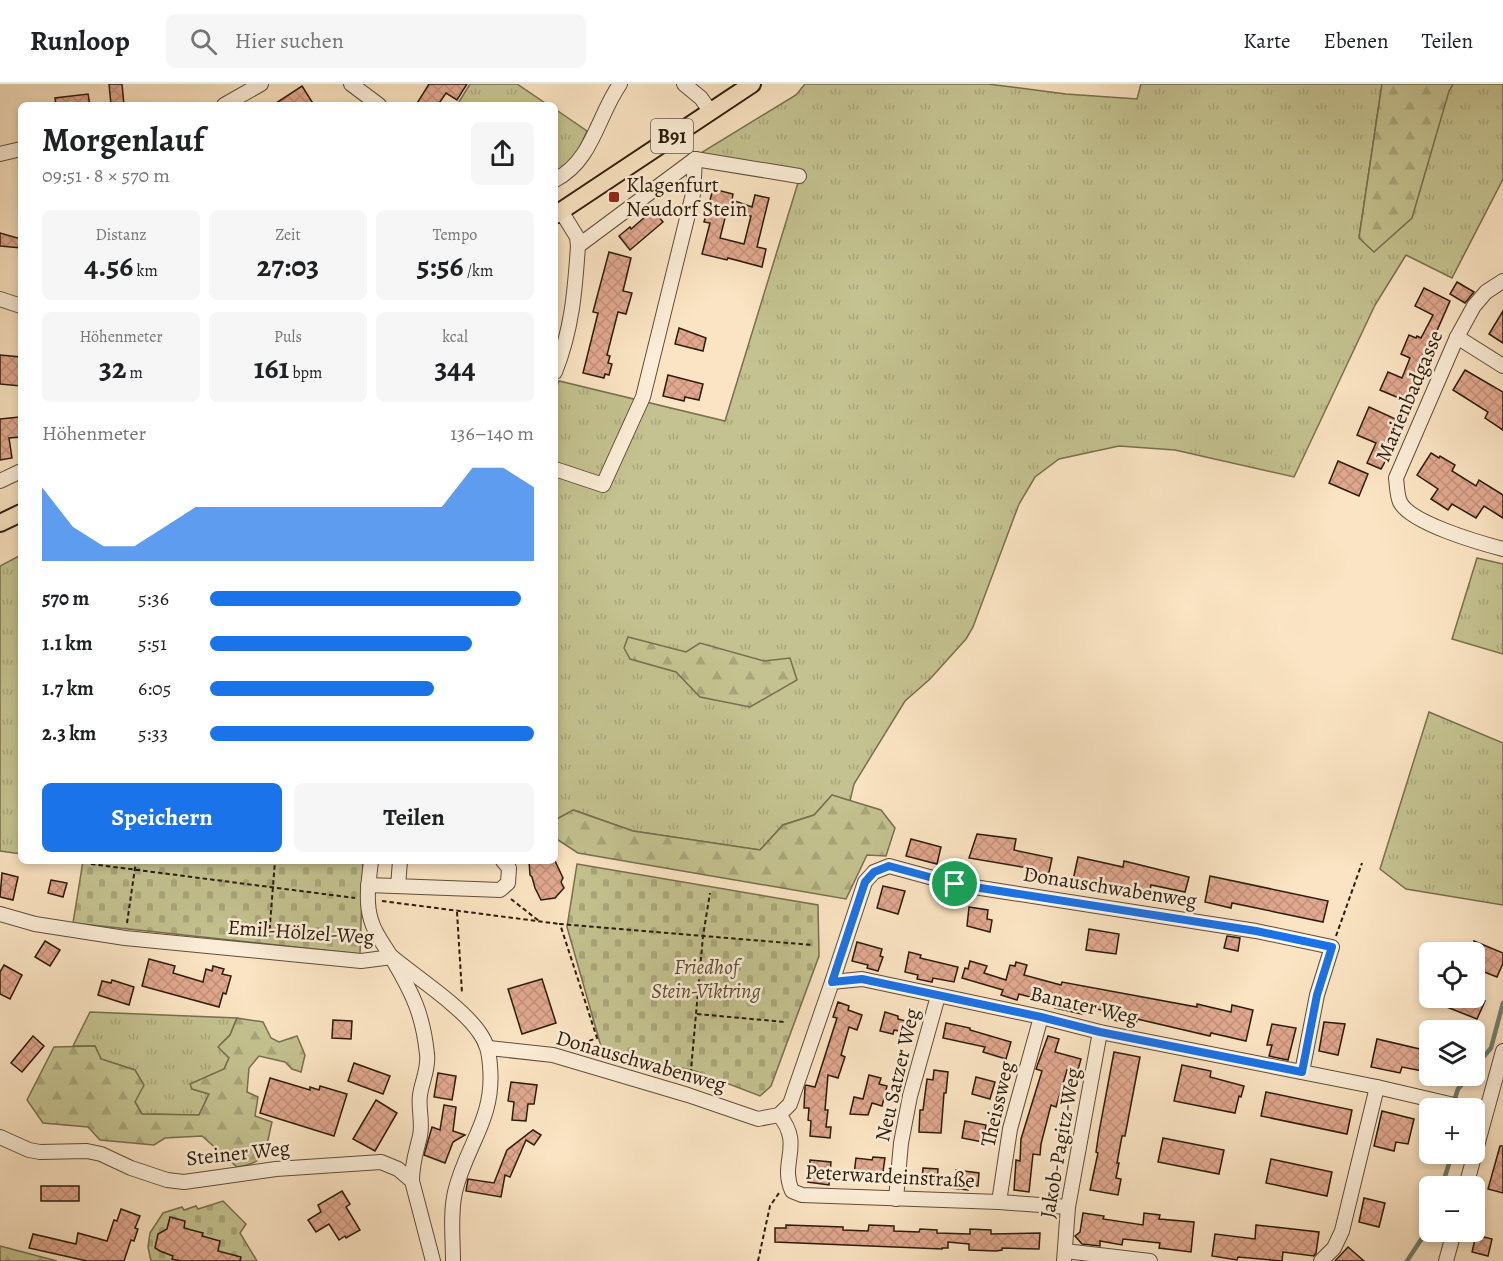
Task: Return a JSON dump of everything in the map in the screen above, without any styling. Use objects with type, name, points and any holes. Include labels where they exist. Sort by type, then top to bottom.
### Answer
[{"type":"main road","name":"B91","points":[[558,213],[752,84]]},
{"type":"main road","points":[[0,524],[18,515]]},
{"type":"street","points":[[229,102],[261,84]]},
{"type":"street","points":[[351,84],[375,102]]},
{"type":"street","points":[[558,178],[565,175],[586,152],[611,97],[620,84]]},
{"type":"street","points":[[684,84],[701,98],[710,111]]},
{"type":"street","points":[[0,154],[18,150]]},
{"type":"street","points":[[578,246],[695,159],[799,176]]},
{"type":"street","points":[[558,471],[603,485],[643,397],[693,194],[695,159]]},
{"type":"street","points":[[558,213],[577,237],[578,246],[571,322],[558,364]]},
{"type":"street","name":"Marienbadgasse","points":[[1503,281],[1486,292],[1474,306],[1457,337],[1396,478],[1400,504],[1411,514],[1460,537],[1503,549]]},
{"type":"street","points":[[0,299],[18,305]]},
{"type":"street","points":[[1457,337],[1503,366]]},
{"type":"street","points":[[0,481],[18,472]]},
{"type":"street","points":[[371,864],[368,892],[371,920],[380,940],[414,995],[428,1056],[419,1101],[420,1136],[412,1163],[412,1181],[433,1261]]},
{"type":"street","points":[[398,886],[400,864]]},
{"type":"street","points":[[368,892],[398,886],[500,890],[508,883],[509,868],[505,864]]},
{"type":"street","name":"Donauschwabenweg","points":[[832,982],[865,882],[874,872],[889,866],[955,884],[1256,931],[1332,947]]},
{"type":"street","name":"Emil-Hölzel-Weg","points":[[0,915],[35,924],[125,938],[362,961],[392,957],[464,1014],[478,1030],[489,1048],[492,1084],[486,1113],[456,1189],[453,1203],[453,1261]]},
{"type":"street","points":[[1302,1072],[1317,995],[1332,947]]},
{"type":"street","name":"Banater Weg","points":[[832,982],[862,979],[1041,1017],[1100,1032],[1422,1098]]},
{"type":"street","points":[[779,1114],[790,1104],[832,982]]},
{"type":"street","name":"Neu Satzer Weg","points":[[896,1199],[910,1095],[938,996]]},
{"type":"street","name":"Theissweg","points":[[999,1203],[1010,1129],[1041,1017]]},
{"type":"street","name":"Jakob-Pagitz-Weg","points":[[1064,1256],[1068,1207],[1100,1032]]},
{"type":"street","name":"Donauschwabenweg","points":[[489,1048],[553,1055],[688,1095],[758,1119],[779,1114]]},
{"type":"street","points":[[1485,1105],[1498,1086],[1503,1051]]},
{"type":"street","points":[[1321,1261],[1335,1248],[1342,1231],[1377,1087]]},
{"type":"street","name":"Peterwardeinstraße","points":[[779,1114],[787,1124],[792,1136],[787,1180],[792,1191],[802,1195],[1068,1207]]},
{"type":"street","name":"Steiner Weg","points":[[0,1137],[29,1150],[40,1152],[87,1151],[101,1154],[131,1168],[166,1180],[184,1182],[276,1169],[381,1162],[403,1157],[415,1148]]},
{"type":"street","points":[[381,1162],[398,1169],[412,1181]]},
{"type":"street","points":[[1446,1261],[1451,1242]]},
{"type":"street","points":[[1064,1256],[1150,1261]]},
{"type":"path","points":[[1332,947],[1362,863]]},
{"type":"path","points":[[91,864],[273,888],[368,892],[457,912],[542,923],[812,945]]},
{"type":"path","points":[[125,938],[136,864]]},
{"type":"path","points":[[267,952],[275,864]]},
{"type":"path","points":[[500,890],[542,923]]},
{"type":"path","points":[[688,1095],[703,936],[710,893]]},
{"type":"path","points":[[457,912],[464,1014]]},
{"type":"path","points":[[553,1055],[597,1038],[560,924]]},
{"type":"path","points":[[697,1014],[785,1022]]},
{"type":"path","points":[[758,1261],[770,1206],[787,1180]]},
{"type":"green space","points":[[470,84],[517,84],[544,102],[459,102]]},
{"type":"green space","points":[[805,84],[988,84],[1066,94],[1137,99],[1141,84],[1382,84],[1359,237],[1453,84],[1503,84],[1503,179],[1452,278],[1406,255],[1375,305],[1294,477],[1175,450],[1119,446],[1059,459],[1035,477],[1019,504],[973,627],[966,639],[930,679],[905,701],[854,784],[850,801],[832,795],[814,815],[783,825],[760,850],[633,831],[574,810],[558,818],[558,383],[559,381],[725,421],[801,173],[699,154],[796,95]]},
{"type":"green space","points":[[1382,84],[1453,84],[1412,218],[1374,252],[1359,238]]},
{"type":"green space","points":[[558,111],[587,131],[575,158],[558,172]]},
{"type":"green space","points":[[18,557],[18,854],[0,851],[0,566]]},
{"type":"green space","points":[[1477,558],[1503,564],[1503,654],[1452,639]]},
{"type":"green space","points":[[628,637],[686,652],[700,643],[764,661],[790,658],[797,680],[750,707],[700,697],[676,672],[630,659],[624,648]]},
{"type":"green space","points":[[1429,712],[1503,743],[1503,905],[1406,889],[1380,869]]},
{"type":"green space","points":[[832,795],[881,810],[895,828],[886,856],[867,855],[846,899],[578,853],[558,840],[558,818],[573,810],[633,831],[760,850],[783,825],[814,815]]},
{"type":"green space","points":[[83,864],[363,864],[360,954],[73,923]]},
{"type":"green space","name":"Friedhof Stein-Viktring","points":[[577,864],[818,905],[819,956],[771,1086],[760,1096],[695,1071],[602,1050],[567,927]]},
{"type":"green space","points":[[90,1012],[237,1018],[230,1035],[219,1046],[229,1058],[224,1069],[192,1089],[209,1094],[199,1115],[142,1114],[135,1102],[135,1070],[101,1059],[95,1046],[73,1046]]},
{"type":"green space","points":[[237,1018],[263,1022],[271,1038],[279,1042],[297,1036],[305,1055],[301,1072],[292,1069],[285,1062],[259,1056],[249,1068],[247,1092],[258,1097],[255,1116],[272,1122],[264,1153],[255,1162],[237,1167],[202,1136],[165,1138],[154,1145],[100,1140],[88,1127],[43,1123],[27,1100],[54,1047],[95,1046],[101,1059],[135,1070],[144,1085],[135,1102],[142,1114],[199,1115],[209,1094],[192,1089],[190,1084],[224,1069],[229,1058],[218,1047],[230,1035]]},
{"type":"green space","points":[[223,1201],[246,1224],[240,1233],[257,1261],[151,1261],[148,1247],[150,1233],[163,1213],[182,1207],[184,1210],[196,1206],[198,1209]]},
{"type":"green space","points":[[0,1246],[57,1261],[0,1261]]},
{"type":"building","points":[[109,84],[122,84],[124,102],[111,102]]},
{"type":"building","points":[[429,84],[467,84],[457,100],[446,93],[440,102],[418,102]]},
{"type":"building","points":[[302,86],[312,102],[278,102]]},
{"type":"building","points":[[88,94],[89,102],[56,102],[55,98]]},
{"type":"building","points":[[713,189],[733,194],[732,200],[752,207],[755,195],[769,198],[757,247],[766,249],[762,267],[702,254],[710,223],[704,222]],"holes":[[[729,211],[751,216],[744,244],[720,238],[726,214],[728,215]]]},
{"type":"building","points":[[653,210],[663,222],[630,250],[619,236]]},
{"type":"building","points":[[0,233],[18,238],[18,248],[0,246]]},
{"type":"building","points":[[609,252],[631,258],[623,291],[632,293],[626,314],[618,312],[607,355],[610,356],[608,363],[612,364],[609,375],[605,374],[604,378],[583,373],[598,313],[593,312]]},
{"type":"building","points":[[1457,282],[1474,292],[1465,303],[1450,294]]},
{"type":"building","points":[[1424,288],[1450,301],[1406,401],[1380,390],[1388,372],[1402,378],[1410,358],[1401,354],[1409,335],[1421,338],[1433,315],[1415,306]]},
{"type":"building","points":[[1503,311],[1503,343],[1489,334]]},
{"type":"building","points":[[679,328],[706,338],[703,351],[675,344]]},
{"type":"building","points":[[0,355],[18,357],[18,386],[0,384]]},
{"type":"building","points":[[1465,370],[1503,392],[1503,430],[1485,418],[1488,412],[1453,390]]},
{"type":"building","points":[[668,375],[703,384],[699,400],[685,397],[684,401],[663,396]]},
{"type":"building","points":[[1369,407],[1400,421],[1389,445],[1393,447],[1381,469],[1367,463],[1376,443],[1357,435]]},
{"type":"building","points":[[18,417],[18,437],[9,438],[12,458],[0,460],[0,419]]},
{"type":"building","points":[[1431,453],[1455,465],[1452,471],[1476,486],[1479,480],[1503,495],[1503,518],[1484,506],[1476,518],[1452,504],[1448,510],[1431,499],[1438,489],[1417,475]]},
{"type":"building","points":[[1338,461],[1368,474],[1359,496],[1329,483]]},
{"type":"building","points":[[977,834],[1016,839],[1014,850],[1052,858],[1048,877],[1027,872],[1028,868],[969,858]]},
{"type":"building","points":[[911,839],[941,847],[937,864],[906,856]]},
{"type":"building","points":[[1078,857],[1123,867],[1124,861],[1189,877],[1185,892],[1151,885],[1149,895],[1073,880]]},
{"type":"building","points":[[529,864],[556,864],[563,878],[561,882],[564,888],[555,898],[541,900],[530,875]]},
{"type":"building","points":[[2,873],[18,877],[13,900],[0,897]]},
{"type":"building","points":[[1210,876],[1328,901],[1323,922],[1232,903],[1231,908],[1205,902]]},
{"type":"building","points":[[51,880],[67,883],[63,897],[48,893]]},
{"type":"building","points":[[883,886],[905,891],[898,914],[877,908]]},
{"type":"building","points":[[969,907],[988,910],[987,919],[992,920],[990,932],[967,926]]},
{"type":"building","points":[[1089,929],[1119,934],[1116,954],[1086,950]]},
{"type":"building","points":[[1227,936],[1240,938],[1238,951],[1224,948]]},
{"type":"building","points":[[45,941],[60,950],[50,966],[35,957]]},
{"type":"building","points":[[857,942],[882,949],[880,956],[883,957],[878,971],[867,968],[868,965],[852,961]]},
{"type":"building","points":[[1485,946],[1503,953],[1503,963],[1497,977],[1485,972]]},
{"type":"building","points":[[909,952],[921,955],[920,958],[958,967],[954,982],[933,978],[932,982],[917,979],[918,975],[905,972]]},
{"type":"building","points":[[149,959],[175,966],[173,973],[203,982],[206,969],[212,971],[213,966],[224,969],[222,974],[231,976],[226,994],[223,993],[219,1007],[142,986]]},
{"type":"building","points":[[970,961],[987,966],[984,973],[1006,980],[1010,965],[1015,966],[1016,962],[1027,965],[1024,975],[1061,985],[1062,982],[1197,1007],[1197,1004],[1231,1012],[1232,1005],[1253,1010],[1246,1041],[1211,1033],[1210,1036],[1137,1019],[1136,1025],[1109,1019],[1110,1012],[1084,1006],[1082,1014],[1055,1008],[1056,1004],[1019,994],[1017,1000],[1001,995],[1003,990],[962,978]]},
{"type":"building","points":[[4,965],[22,975],[10,999],[0,994],[0,972]]},
{"type":"building","points":[[542,979],[556,1023],[522,1034],[508,989]]},
{"type":"building","points":[[112,980],[134,987],[129,1005],[98,995],[102,981],[111,983]]},
{"type":"building","points":[[838,1002],[849,1006],[848,1010],[862,1015],[857,1030],[849,1027],[841,1055],[845,1057],[838,1078],[828,1075],[825,1110],[828,1110],[826,1127],[831,1127],[830,1138],[810,1136],[809,1108],[804,1108],[805,1087],[806,1085],[815,1087],[837,1018],[833,1017]]},
{"type":"building","points":[[1449,1008],[1482,1008],[1477,1019]]},
{"type":"building","points":[[885,1012],[906,1021],[903,1032],[894,1030],[893,1034],[880,1031]]},
{"type":"building","points":[[333,1020],[352,1021],[351,1039],[332,1038]]},
{"type":"building","points":[[1324,1022],[1345,1024],[1338,1055],[1319,1051]]},
{"type":"building","points":[[946,1023],[970,1028],[970,1030],[1011,1042],[1006,1059],[983,1052],[985,1047],[943,1038]]},
{"type":"building","points":[[1272,1024],[1296,1028],[1288,1060],[1269,1056],[1272,1045],[1267,1045]]},
{"type":"building","points":[[33,1036],[44,1046],[22,1072],[11,1063]]},
{"type":"building","points":[[1048,1036],[1059,1039],[1055,1052],[1081,1059],[1077,1073],[1067,1070],[1056,1107],[1051,1105],[1040,1155],[1033,1154],[1029,1192],[1014,1190],[1016,1160],[1020,1161],[1021,1139],[1042,1071],[1036,1069]]},
{"type":"building","points":[[1377,1039],[1419,1049],[1419,1070],[1402,1067],[1400,1073],[1371,1067]]},
{"type":"building","points":[[1114,1052],[1140,1057],[1125,1136],[1122,1136],[1117,1163],[1119,1163],[1116,1178],[1121,1179],[1118,1195],[1090,1190]]},
{"type":"building","points":[[354,1063],[390,1076],[383,1094],[348,1081]]},
{"type":"building","points":[[1182,1065],[1211,1071],[1210,1077],[1244,1086],[1235,1113],[1174,1101]]},
{"type":"building","points":[[934,1070],[948,1072],[941,1133],[919,1132],[920,1110],[923,1110],[927,1079],[933,1080]]},
{"type":"building","points":[[438,1073],[456,1076],[452,1100],[434,1097]]},
{"type":"building","points":[[869,1075],[881,1078],[879,1084],[887,1086],[882,1106],[872,1103],[868,1115],[850,1114],[854,1097],[863,1099]]},
{"type":"building","points":[[976,1077],[995,1082],[990,1099],[972,1094]]},
{"type":"building","points":[[270,1078],[310,1090],[310,1087],[319,1090],[320,1086],[347,1094],[334,1136],[260,1113]]},
{"type":"building","points":[[511,1082],[537,1085],[534,1104],[528,1104],[526,1121],[512,1120],[514,1102],[508,1101]]},
{"type":"building","points":[[1266,1092],[1352,1110],[1347,1134],[1261,1116]]},
{"type":"building","points":[[376,1100],[397,1113],[375,1151],[353,1139]]},
{"type":"building","points":[[444,1105],[456,1107],[453,1131],[465,1135],[453,1142],[445,1163],[424,1155],[432,1127],[440,1130]]},
{"type":"building","points":[[1382,1111],[1414,1119],[1408,1144],[1396,1142],[1394,1151],[1374,1146]]},
{"type":"building","points":[[965,1121],[986,1125],[983,1142],[962,1138]]},
{"type":"building","points":[[533,1130],[541,1135],[534,1145],[526,1140],[510,1177],[505,1175],[501,1197],[466,1191],[468,1179],[494,1183],[507,1150]]},
{"type":"building","points":[[1163,1138],[1224,1150],[1219,1174],[1158,1162]]},
{"type":"building","points":[[1500,1146],[1503,1146],[1503,1193],[1488,1189]]},
{"type":"building","points":[[873,1157],[885,1158],[882,1178],[854,1174],[856,1158],[872,1160]]},
{"type":"building","points":[[1271,1159],[1332,1172],[1327,1196],[1266,1183]]},
{"type":"building","points":[[810,1160],[831,1162],[829,1185],[808,1182]]},
{"type":"building","points":[[923,1168],[938,1169],[937,1182],[922,1181]]},
{"type":"building","points":[[956,1170],[979,1173],[978,1186],[969,1185],[968,1190],[952,1188]]},
{"type":"building","points":[[41,1186],[79,1186],[79,1201],[41,1201]]},
{"type":"building","points":[[342,1191],[350,1204],[346,1207],[360,1230],[339,1240],[329,1224],[316,1232],[308,1220],[321,1212],[318,1205]]},
{"type":"building","points":[[1364,1198],[1385,1203],[1379,1227],[1359,1222]]},
{"type":"building","points":[[121,1209],[140,1216],[135,1228],[138,1229],[134,1241],[131,1240],[124,1261],[87,1261],[29,1248],[33,1234],[76,1244],[78,1233],[107,1241],[114,1220],[117,1221]]},
{"type":"building","points":[[1083,1213],[1104,1216],[1103,1219],[1143,1225],[1144,1213],[1160,1215],[1159,1219],[1194,1222],[1191,1252],[1159,1248],[1160,1243],[1123,1239],[1122,1245],[1100,1241],[1100,1246],[1082,1244],[1075,1236],[1080,1232]]},
{"type":"building","points":[[170,1217],[185,1221],[184,1228],[220,1241],[218,1251],[241,1257],[240,1261],[172,1259],[173,1256],[155,1248],[158,1234],[167,1229]]},
{"type":"building","points":[[786,1225],[843,1227],[843,1230],[868,1231],[869,1225],[894,1226],[894,1231],[919,1232],[920,1229],[937,1230],[937,1233],[970,1234],[970,1229],[991,1230],[991,1234],[1040,1233],[1039,1249],[969,1250],[969,1244],[948,1242],[948,1248],[942,1249],[775,1242],[775,1228],[786,1228]]},
{"type":"building","points":[[1256,1225],[1319,1232],[1316,1253],[1314,1256],[1283,1252],[1282,1261],[1238,1257],[1237,1260],[1212,1256],[1215,1234],[1255,1239]]},
{"type":"building","points":[[1485,1237],[1492,1239],[1488,1256],[1472,1252],[1474,1242],[1485,1242]]},
{"type":"building","points":[[1348,1247],[1364,1261],[1335,1261]]},
{"type":"waterway","points":[[1485,1055],[1491,1048],[1503,1003]]},
{"type":"waterway","points":[[1455,1098],[1461,1086]]},
{"type":"waterway","points":[[1445,1176],[1449,1164]]},
{"type":"waterway","points":[[1407,1261],[1419,1242]]},
{"type":"place","name":"Klagenfurt Neudorf Stein","points":[[614,197]]},
{"type":"route","points":[[889,866],[955,884],[1256,931],[1332,947],[1317,995],[1302,1072],[1100,1032],[1041,1017],[862,979],[832,982],[865,882],[874,872],[889,866]]}]
